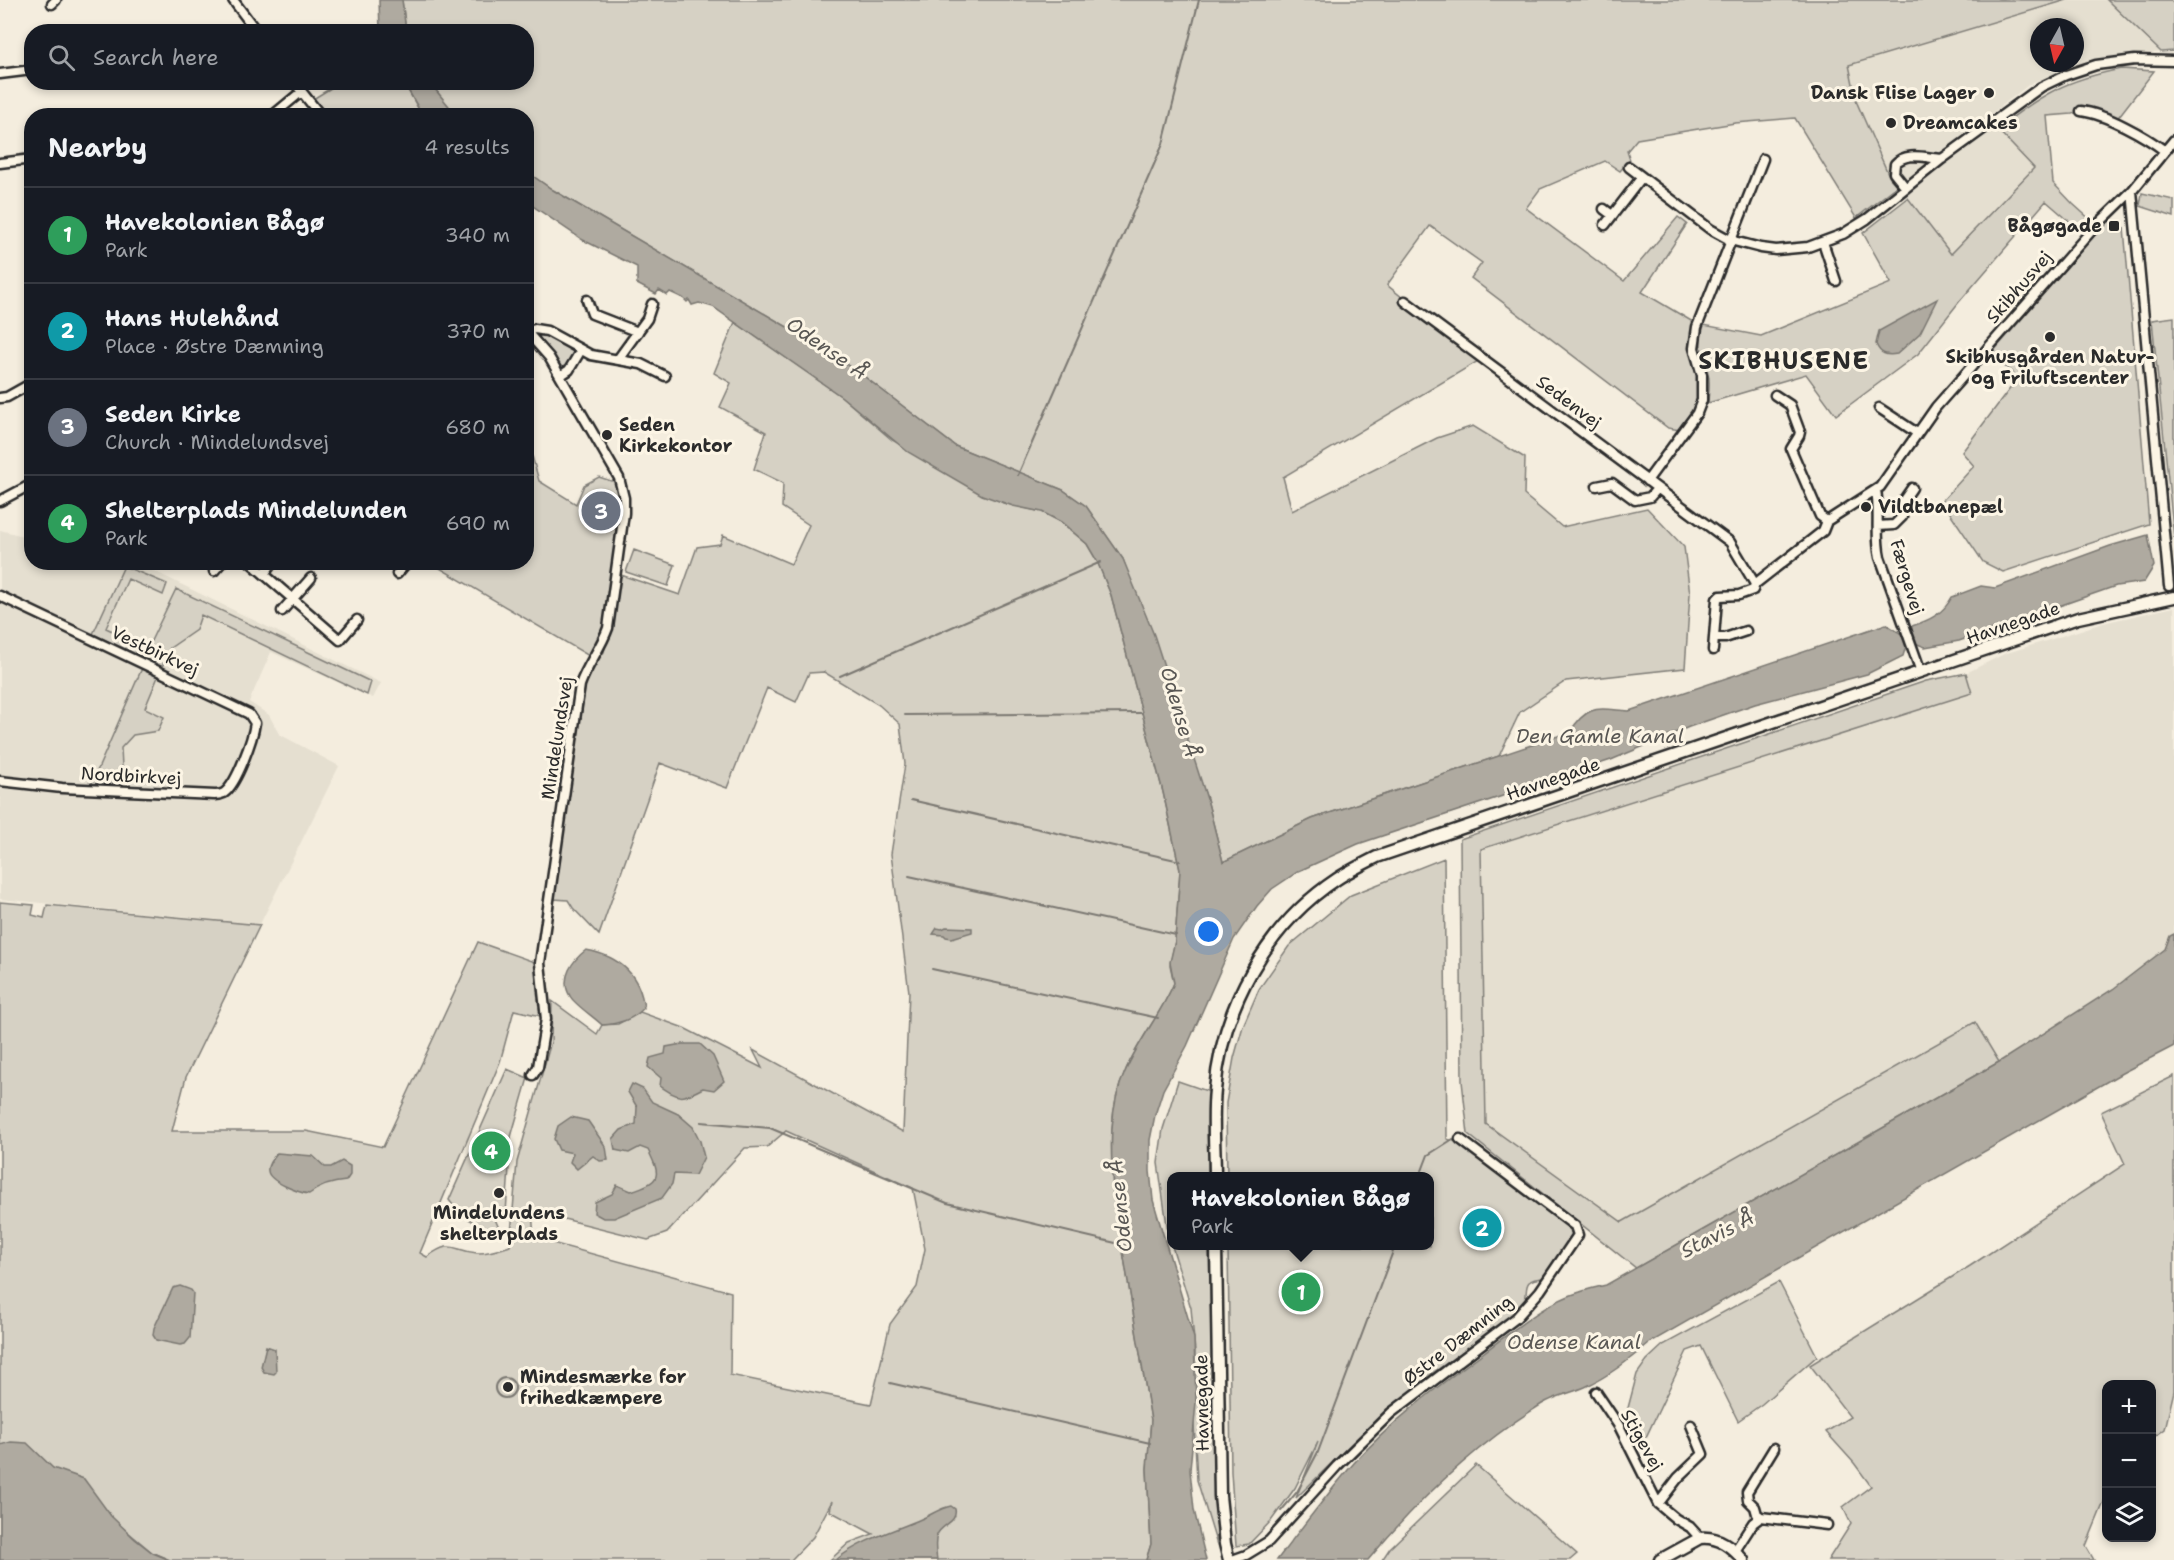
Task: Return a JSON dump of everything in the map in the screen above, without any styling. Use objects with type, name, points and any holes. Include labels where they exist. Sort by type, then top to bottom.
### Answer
[{"type":"street","points":[[233,0],[251,24]]},
{"type":"street","points":[[1629,167],[1710,229],[1730,240],[1776,250],[1808,247],[1851,229],[2030,94],[2066,75],[2096,65],[2134,60],[2174,61]]},
{"type":"street","points":[[0,74],[24,71]]},
{"type":"street","points":[[282,108],[301,92],[314,108]]},
{"type":"street","points":[[2081,111],[2090,112],[2139,134],[2165,151]]},
{"type":"street","name":"Skibhusvej","points":[[1713,650],[1717,599],[1720,596],[1739,595],[1753,590],[1755,584],[1823,531],[1827,521],[1876,490],[1936,407],[2092,230],[2132,191],[2174,140]]},
{"type":"street","points":[[1906,188],[1894,173],[1894,164],[1900,158],[1907,156],[1942,159]]},
{"type":"street","points":[[1647,481],[1697,413],[1703,381],[1694,348],[1694,337],[1763,159]]},
{"type":"street","points":[[0,163],[24,160]]},
{"type":"street","points":[[1605,225],[1642,177]]},
{"type":"street","points":[[2132,191],[2171,591]]},
{"type":"street","points":[[1604,209],[1612,215]]},
{"type":"street","points":[[1823,242],[1836,281]]},
{"type":"street","points":[[587,300],[592,314],[638,332]]},
{"type":"street","name":"Sedenvej","points":[[1405,301],[1657,489]]},
{"type":"street","points":[[618,359],[647,319],[652,304]]},
{"type":"street","points":[[534,329],[547,332],[581,350],[601,357],[641,364],[665,375]]},
{"type":"street","name":"Mindelundsvej","points":[[533,1075],[538,1067],[546,1018],[540,963],[580,686],[585,670],[609,628],[624,513],[624,498],[619,478],[549,357],[534,339]]},
{"type":"street","points":[[560,376],[569,370],[581,350]]},
{"type":"street","points":[[0,398],[7,397],[24,387]]},
{"type":"street","points":[[1775,395],[1790,405],[1800,432],[1791,449],[1820,516],[1827,521]]},
{"type":"street","points":[[1879,408],[1917,433]]},
{"type":"street","points":[[1597,486],[1612,483],[1635,500],[1650,497],[1657,489],[1730,542],[1755,584]]},
{"type":"street","points":[[0,501],[24,488]]},
{"type":"street","points":[[1878,526],[1894,525],[1902,517],[1903,501],[1912,488]]},
{"type":"street","name":"Færgevej","points":[[1876,490],[1879,514],[1876,542],[1921,672]]},
{"type":"street","points":[[259,570],[340,640],[357,620]]},
{"type":"street","points":[[264,574],[267,570]]},
{"type":"street","points":[[397,574],[400,570]]},
{"type":"street","points":[[282,611],[311,578]]},
{"type":"street","name":"Havnegade","points":[[1215,1172],[1215,1090],[1222,1046],[1235,1005],[1251,970],[1274,938],[1302,908],[1336,879],[1388,853],[2078,618],[2171,591]]},
{"type":"street","name":"Vestbirkvej","points":[[0,596],[249,714],[255,723],[254,737],[243,761]]},
{"type":"street","points":[[1714,638],[1725,638],[1746,631]]},
{"type":"street","name":"Nordbirkvej","points":[[0,781],[62,789],[212,796],[226,790],[243,761]]},
{"type":"street","name":"Østre Dæmning","points":[[1231,1560],[1246,1555],[1269,1541],[1337,1466],[1391,1413],[1516,1318],[1540,1291],[1578,1235],[1575,1226],[1460,1140]]},
{"type":"street","name":"Havnegade","points":[[1216,1250],[1220,1496],[1225,1544],[1231,1560]]},
{"type":"street","name":"Stigevej","points":[[1596,1392],[1619,1426],[1658,1504],[1690,1527],[1700,1538],[1716,1539],[1735,1551],[1743,1560]]},
{"type":"street","name":"Stigevej","points":[[1658,1504],[1678,1478],[1703,1454],[1691,1425]]},
{"type":"street","points":[[1774,1448],[1747,1492],[1748,1500],[1755,1507],[1757,1515],[1827,1524]]},
{"type":"street","points":[[1735,1551],[1753,1523],[1761,1517]]},
{"type":"street","points":[[1660,1560],[1700,1538]]},
{"type":"shaded area","points":[[402,0],[2067,0],[1849,65],[1857,103],[1890,178],[1897,186],[1856,218],[1795,118],[1735,123],[1637,139],[1627,151],[1630,160],[1620,171],[1605,161],[1540,189],[1526,208],[1624,281],[1678,217],[1687,224],[1642,292],[1693,322],[1690,348],[1698,376],[1698,399],[1694,412],[1680,430],[1668,428],[1471,278],[1482,263],[1430,226],[1387,285],[1480,360],[1283,477],[1292,511],[1437,438],[1473,426],[1525,458],[1524,495],[1562,527],[1647,508],[1684,547],[1690,594],[1685,668],[1566,681],[1520,712],[1499,756],[1312,819],[1223,862],[1207,799],[1123,559],[1086,506],[1063,490],[955,446],[861,374],[806,338],[534,177],[534,108],[450,108],[436,90],[534,90],[534,24],[405,24]]},
{"type":"shaded area","points":[[2067,0],[2107,0],[2161,52],[2084,61],[2084,18],[2030,18],[2030,72],[2058,72],[2031,83],[1991,114],[1997,129],[2034,168],[1951,254],[1890,178],[1857,103],[1848,65]]},
{"type":"shaded area","points":[[2107,0],[2170,0],[2174,4],[2174,51],[2161,52]]},
{"type":"shaded area","points":[[2121,69],[2154,71],[2116,120],[2088,108],[2072,114],[2047,116],[2053,183],[2093,222],[2083,233],[2046,201],[1959,302],[1918,354],[1836,415],[1806,374],[1708,403],[1709,377],[1701,344],[1704,325],[1761,336],[1891,283],[1863,233],[1908,198],[1951,254],[2034,168],[1997,129],[2027,106],[2055,90],[2084,78]]},
{"type":"shaded area","points":[[328,90],[408,90],[418,108],[320,108],[313,99]]},
{"type":"shaded area","points":[[2142,193],[2174,200],[2174,217],[2140,206]]},
{"type":"shaded area","points":[[2108,220],[2124,228],[2149,524],[2003,572],[1983,562],[1942,501],[1974,466],[1962,452],[2018,378],[1991,354]]},
{"type":"shaded area","points":[[2174,317],[2174,538],[2152,320]]},
{"type":"shaded area","points":[[735,322],[842,397],[892,440],[1003,503],[1042,512],[1061,522],[1087,544],[1097,561],[1111,595],[1163,792],[1180,870],[1175,941],[1170,965],[1174,983],[1125,1072],[1116,1100],[1112,1130],[1113,1191],[1151,1420],[1147,1469],[1151,1544],[1146,1560],[830,1560],[849,1543],[873,1534],[830,1511],[832,1501],[813,1537],[791,1560],[165,1560],[167,1559],[153,1553],[122,1527],[0,1560],[0,902],[34,905],[32,915],[44,918],[47,905],[260,925],[186,1077],[172,1131],[306,1131],[383,1147],[478,942],[537,963],[541,1016],[514,1010],[500,1062],[420,1253],[427,1257],[448,1247],[481,1253],[510,1246],[517,1162],[551,1042],[552,1001],[597,1034],[602,1025],[618,1024],[640,1012],[684,1028],[762,1068],[753,1050],[903,1132],[909,992],[891,854],[905,764],[900,724],[879,705],[824,672],[809,673],[796,702],[767,688],[727,788],[660,763],[599,935],[568,900],[554,899],[587,675],[604,652],[621,575],[680,595],[697,547],[720,544],[723,535],[791,564],[809,525],[782,507],[783,483],[754,469],[766,432],[720,407],[731,383],[714,373]],"holes":[[[786,1131],[913,1188],[925,1249],[917,1287],[890,1324],[871,1404],[730,1375],[731,1292],[534,1238],[532,1211],[648,1240],[667,1233],[745,1148],[767,1147]]]},
{"type":"shaded area","points":[[540,331],[577,352],[566,368],[558,366],[535,335]]},
{"type":"shaded area","points":[[534,463],[539,481],[576,504],[584,485],[599,477],[611,481],[617,480],[620,518],[604,629],[589,656],[443,570],[534,570]]},
{"type":"shaded area","points":[[0,530],[24,536],[24,570],[152,570],[381,683],[373,698],[271,652],[249,702],[269,715],[279,734],[339,766],[260,924],[0,899]]},
{"type":"shaded area","points":[[634,550],[675,565],[668,586],[626,572]]},
{"type":"shaded area","points":[[122,570],[134,570],[167,584],[163,595],[128,579],[106,628],[148,647],[176,589],[371,682],[367,695],[201,615],[196,630],[170,648],[145,708],[164,717],[158,731],[133,735],[121,748],[123,785],[91,785],[146,659],[93,634]]},
{"type":"shaded area","points":[[2174,607],[2174,934],[2170,936],[2165,949],[2113,989],[1999,1062],[1974,1022],[1622,1222],[1486,1124],[1481,849],[1971,693],[1966,673],[2004,654],[2103,623]]},
{"type":"shaded area","points":[[1966,673],[1972,693],[1481,849],[1486,1124],[1622,1222],[1975,1022],[1999,1062],[1636,1268],[1468,1134],[1462,1081],[1460,839],[1926,681]]},
{"type":"shaded area","points":[[1444,858],[1447,1139],[1457,1142],[1569,1227],[1572,1235],[1544,1278],[1528,1283],[1523,1306],[1516,1313],[1430,1375],[1353,1442],[1296,1498],[1318,1442],[1295,1488],[1271,1521],[1249,1544],[1236,1546],[1231,1472],[1228,1250],[1434,1250],[1434,1172],[1227,1172],[1226,1103],[1234,1058],[1243,1026],[1259,989],[1289,946],[1351,895]]},
{"type":"shaded area","points":[[507,1069],[528,1078],[511,1137],[506,1213],[495,1219],[498,1226],[496,1232],[483,1228],[470,1220],[449,1200]]},
{"type":"shaded area","points":[[2174,1076],[2174,1391],[2165,1429],[2156,1436],[2156,1380],[2102,1380],[2102,1507],[2086,1546],[2094,1560],[1828,1560],[1851,1524],[1843,1507],[1871,1486],[1826,1432],[1850,1417],[1810,1365],[1970,1266],[2125,1164],[2101,1112]]},
{"type":"shaded area","points":[[1178,1081],[1210,1092],[1208,1172],[1167,1172],[1167,1225],[1158,1163],[1163,1129]]},
{"type":"shaded area","points":[[1173,1250],[1209,1250],[1217,1545],[1197,1480],[1194,1424],[1195,1351],[1191,1308]]},
{"type":"shaded area","points":[[1779,1282],[1817,1356],[1762,1404],[1738,1421],[1701,1346],[1687,1351],[1646,1437],[1631,1441],[1624,1423],[1637,1374],[1647,1360],[1663,1345]]},
{"type":"shaded area","points":[[1476,1465],[1577,1554],[1570,1560],[1382,1560],[1390,1548]]},
{"type":"water","points":[[379,0],[402,0],[405,24],[380,24]]},
{"type":"water","points":[[408,90],[436,90],[450,108],[418,108]]},
{"type":"water","points":[[534,177],[806,338],[861,374],[955,446],[1063,490],[1086,506],[1123,559],[1154,635],[1207,799],[1223,862],[1312,819],[1570,732],[1588,712],[1601,709],[1629,711],[1886,624],[1903,635],[1911,632],[1912,626],[1940,612],[1952,597],[1981,586],[1995,588],[2110,546],[2148,535],[2154,566],[2144,582],[2116,586],[1959,641],[1925,647],[1915,643],[1906,646],[1903,656],[1867,674],[1755,704],[1689,727],[1611,760],[1358,844],[1299,871],[1272,889],[1234,939],[1187,1046],[1163,1090],[1150,1140],[1153,1200],[1194,1338],[1196,1402],[1190,1470],[1194,1510],[1206,1560],[1146,1560],[1151,1544],[1147,1469],[1151,1420],[1113,1191],[1112,1130],[1116,1100],[1125,1072],[1174,983],[1170,962],[1175,941],[1180,870],[1163,792],[1111,595],[1097,561],[1087,544],[1061,522],[1042,512],[1013,506],[982,495],[908,452],[842,397],[713,307],[699,303],[692,305],[689,300],[687,302],[670,292],[667,295],[659,290],[656,294],[637,284],[637,267],[583,240],[534,207]]},
{"type":"water","points":[[1937,299],[1920,333],[1897,354],[1887,354],[1879,350],[1876,344],[1879,331]]},
{"type":"water","points":[[937,928],[972,928],[972,932],[952,938],[933,934]]},
{"type":"water","name":"Odense Kanal","points":[[2174,934],[2174,1046],[2122,1073],[1649,1343],[1602,1378],[1542,1404],[1493,1438],[1449,1475],[1407,1516],[1368,1560],[1277,1560],[1344,1475],[1384,1433],[1432,1391],[1529,1318],[1567,1297],[1606,1285],[1999,1062],[2113,989],[2165,949],[2170,936]]},
{"type":"water","points":[[586,950],[618,962],[633,977],[642,996],[644,1008],[640,1012],[625,1021],[602,1025],[572,1000],[567,989],[567,976],[572,964]]},
{"type":"water","points":[[700,1044],[713,1056],[724,1081],[714,1090],[703,1088],[690,1095],[677,1096],[660,1086],[661,1078],[648,1067],[650,1058],[665,1054],[666,1047]]},
{"type":"water","points":[[632,1084],[643,1089],[652,1102],[678,1114],[693,1127],[704,1157],[695,1175],[674,1174],[672,1184],[662,1198],[614,1218],[603,1218],[594,1213],[595,1202],[612,1194],[617,1185],[631,1191],[648,1184],[656,1177],[655,1167],[648,1150],[640,1147],[629,1153],[615,1150],[613,1139],[621,1130],[636,1124],[637,1107],[628,1092]]},
{"type":"water","points":[[571,1117],[588,1121],[606,1147],[608,1160],[600,1161],[593,1156],[577,1169],[570,1162],[573,1153],[559,1150],[554,1139],[558,1126]]},
{"type":"water","points":[[277,1153],[313,1156],[325,1167],[331,1167],[342,1161],[350,1166],[350,1175],[346,1181],[327,1184],[309,1194],[299,1192],[279,1183],[270,1175],[268,1166]]},
{"type":"water","points":[[180,1286],[193,1293],[190,1338],[185,1344],[180,1345],[156,1340],[153,1335],[154,1328],[173,1288]]},
{"type":"water","points":[[266,1346],[275,1349],[276,1372],[274,1374],[264,1372],[261,1367]]},
{"type":"water","points":[[11,1442],[27,1443],[53,1468],[84,1479],[111,1516],[135,1539],[153,1553],[170,1560],[0,1560],[0,1445]]},
{"type":"water","points":[[951,1506],[955,1509],[954,1517],[939,1531],[936,1538],[937,1560],[836,1560],[866,1542]]},
{"type":"waterway","points":[[1018,475],[1163,144],[1199,0]]},
{"type":"waterway","points":[[840,676],[1101,562]]},
{"type":"waterway","points":[[905,715],[1142,713]]},
{"type":"waterway","points":[[911,800],[1180,861]]},
{"type":"waterway","points":[[909,876],[1176,935]]},
{"type":"waterway","points":[[932,969],[1158,1018]]},
{"type":"waterway","name":"Odense Å","points":[[701,1122],[770,1128],[947,1203],[1124,1245]]},
{"type":"waterway","points":[[1422,1172],[1428,1155],[1453,1139]]},
{"type":"waterway","points":[[1281,1511],[1297,1492],[1318,1452],[1394,1250]]},
{"type":"waterway","points":[[505,1378],[512,1381],[515,1388],[512,1395],[505,1398],[498,1395],[495,1388],[498,1381],[505,1378]]},
{"type":"waterway","points":[[890,1383],[1150,1443]]},
{"type":"place","name":"Dansk Flise Lager","points":[[1989,93]]},
{"type":"place","name":"Dreamcakes","points":[[1891,123]]},
{"type":"place","name":"Bågøgade","points":[[2114,226]]},
{"type":"place","name":"Skibhusgården Natur- og Friluftscenter","points":[[2050,337]]},
{"type":"place","name":"Seden Kirkekontor","points":[[607,435]]},
{"type":"place","name":"Vildtbanepæl","points":[[1866,507]]},
{"type":"place","name":"Seden Kirke","points":[[601,511]]},
{"type":"place","name":"Shelterplads Mindelunden","points":[[491,1151]]},
{"type":"place","name":"Mindelundens shelterplads","points":[[499,1193]]},
{"type":"place","name":"Hans Hulehånd","points":[[1482,1228]]},
{"type":"place","name":"Havekolonien Bågø","points":[[1301,1292]]},
{"type":"place","name":"Mindesmærke for frihedkæmpere","points":[[508,1387]]},
{"type":"district","name":"SKIBHUSENE","points":[[1784,361]]},
{"type":"water label","name":"Den Gamle Kanal","points":[[1600,736]]},
{"type":"water label","name":"Stavis Å","points":[[1717,1234]]}]
